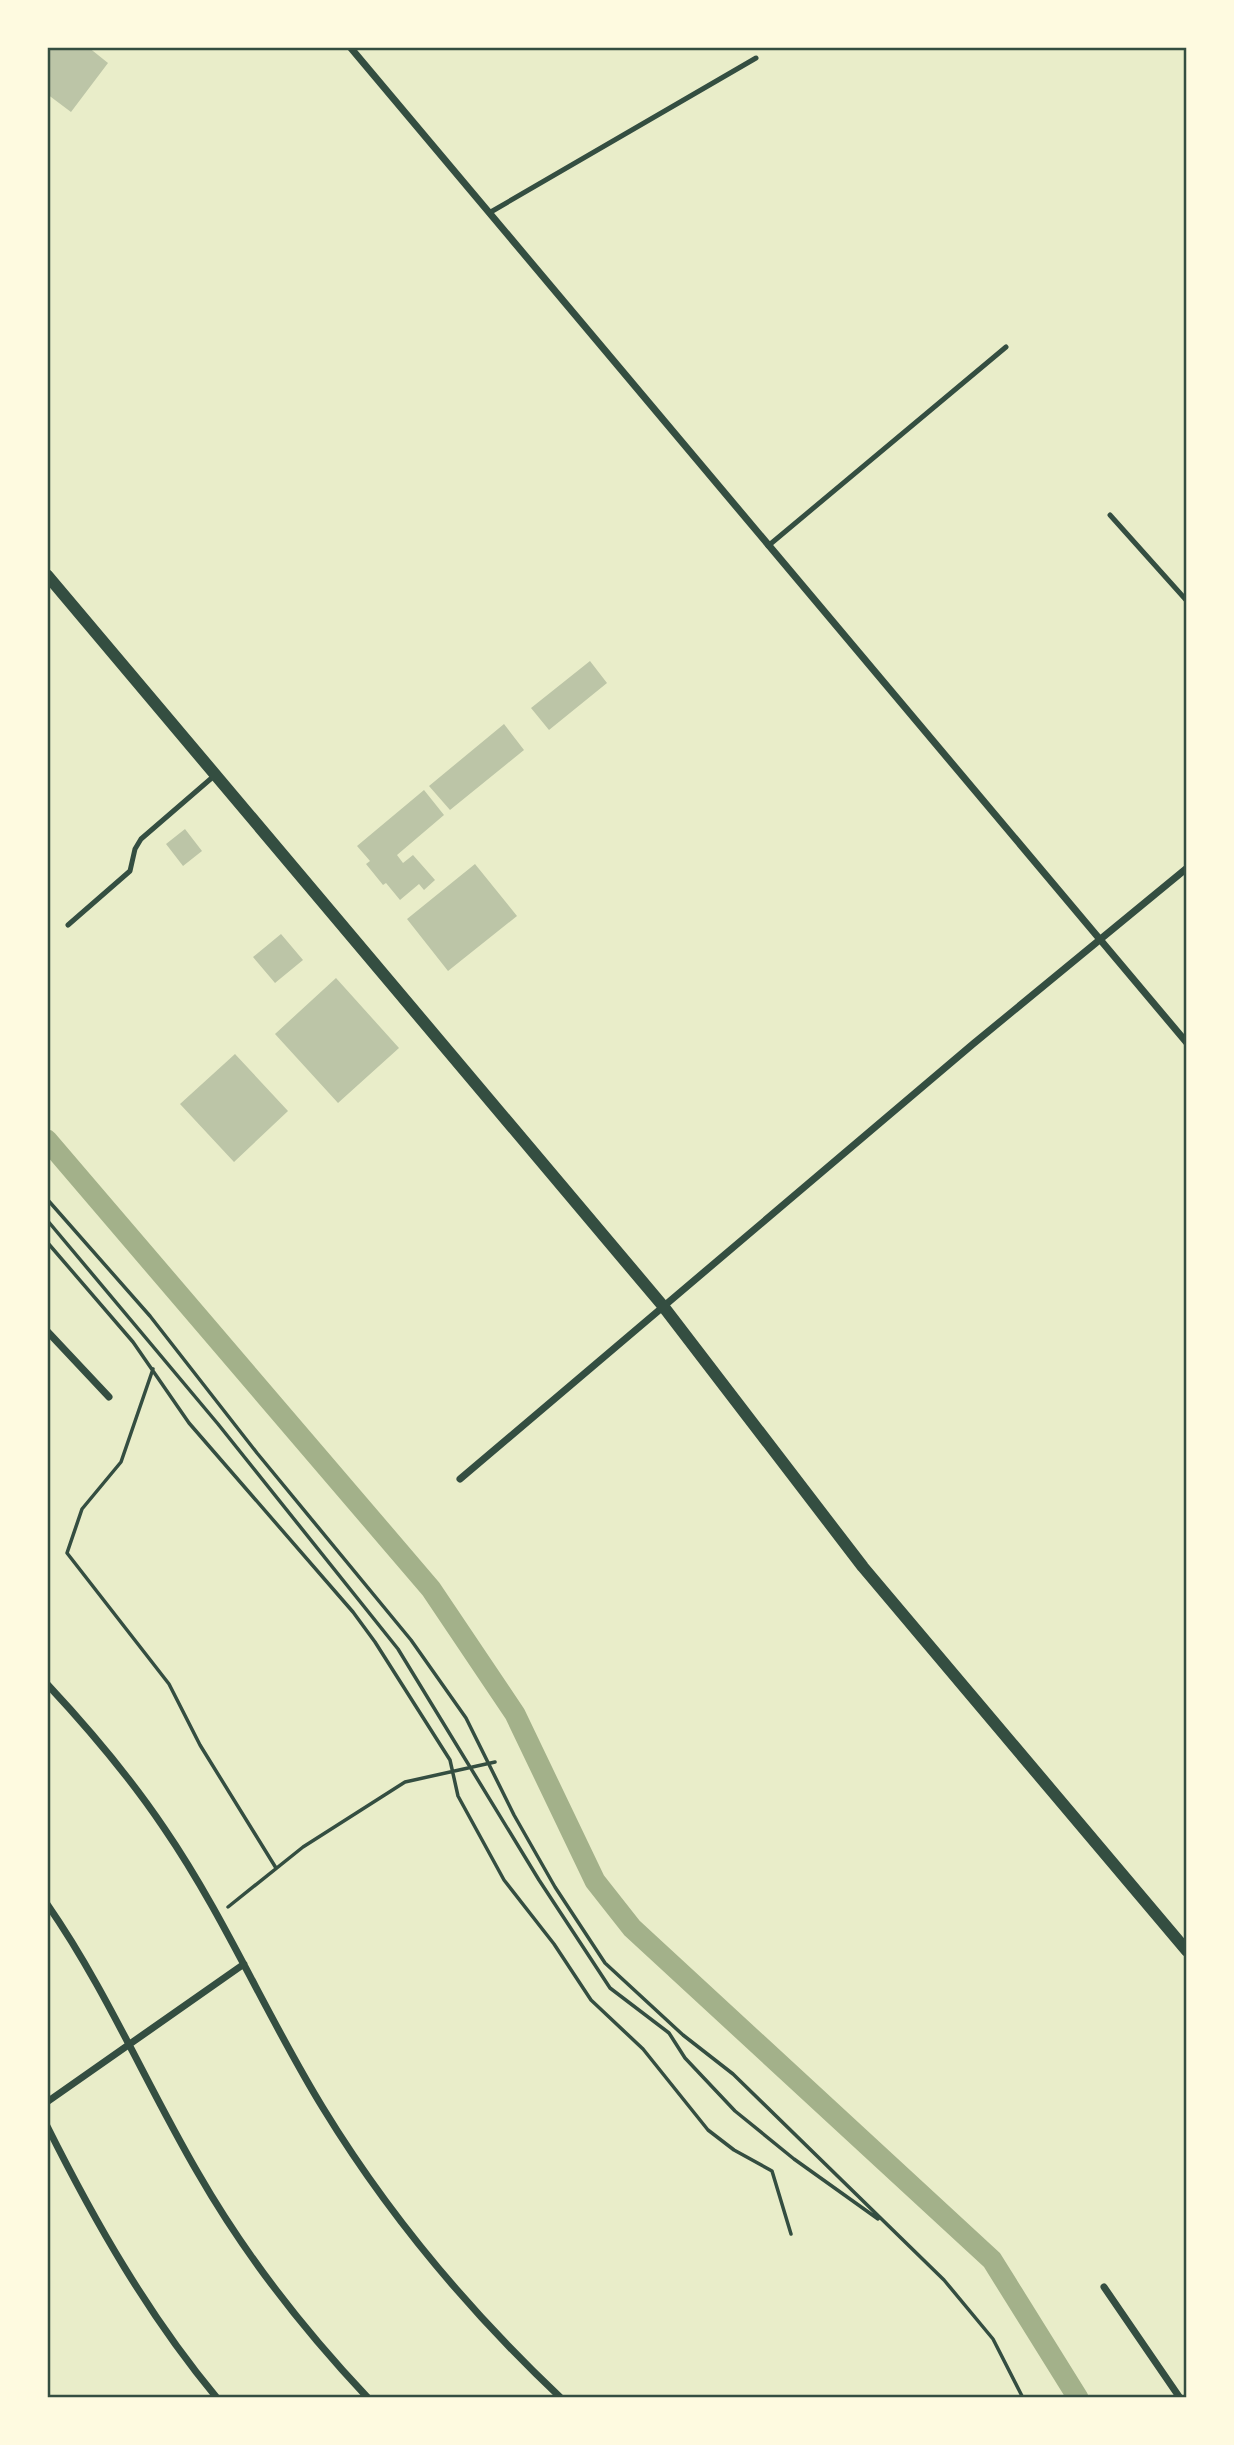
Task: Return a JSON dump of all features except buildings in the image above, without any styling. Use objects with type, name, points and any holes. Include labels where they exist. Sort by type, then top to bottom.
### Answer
[{"type":"street","points":[[350,47],[1187,1043]]},
{"type":"street","points":[[47,575],[663,1306],[863,1567],[1187,1951]]},
{"type":"street","points":[[460,1479],[1098,940],[1187,868]]},
{"type":"street","points":[[47,1331],[109,1397]]},
{"type":"street","points":[[47,1684],[105,1749],[145,1800],[186,1861],[324,2109],[391,2207],[459,2294],[561,2398]]},
{"type":"street","points":[[47,1903],[79,1951],[180,2141],[228,2223],[283,2299],[368,2398]]},
{"type":"street","points":[[47,2102],[244,1964]]},
{"type":"street","points":[[47,2126],[117,2255],[160,2322],[217,2398]]},
{"type":"street","points":[[1104,2287],[1180,2398]]},
{"type":"lane","points":[[489,213],[756,58]]},
{"type":"lane","points":[[768,546],[1006,347]]},
{"type":"lane","points":[[1110,515],[1187,601]]},
{"type":"lane","points":[[68,925],[130,871],[135,849],[141,839],[216,775]]},
{"type":"path","points":[[47,1199],[150,1316],[257,1453],[411,1640],[466,1718],[555,1887],[605,1963],[683,2035],[733,2074],[944,2280],[993,2339],[1023,2398]]},
{"type":"path","points":[[47,1220],[218,1424],[383,1628],[539,1880],[610,1988],[669,2033],[685,2058],[734,2110],[794,2159],[888,2226]]},
{"type":"path","points":[[47,1242],[153,1368],[190,1423],[368,1632],[450,1760],[458,1796],[504,1880],[554,1944],[591,2000],[643,2049],[708,2130],[734,2150],[772,2171],[791,2234]]},
{"type":"path","points":[[153,1368],[121,1462],[82,1509],[67,1553],[169,1684],[200,1745],[276,1868]]},
{"type":"path","points":[[217,1915],[303,1847],[405,1782],[495,1762]]},
{"type":"waterway","points":[[47,1140],[431,1589],[515,1714],[595,1881],[632,1928],[992,2260],[1078,2398]]}]
